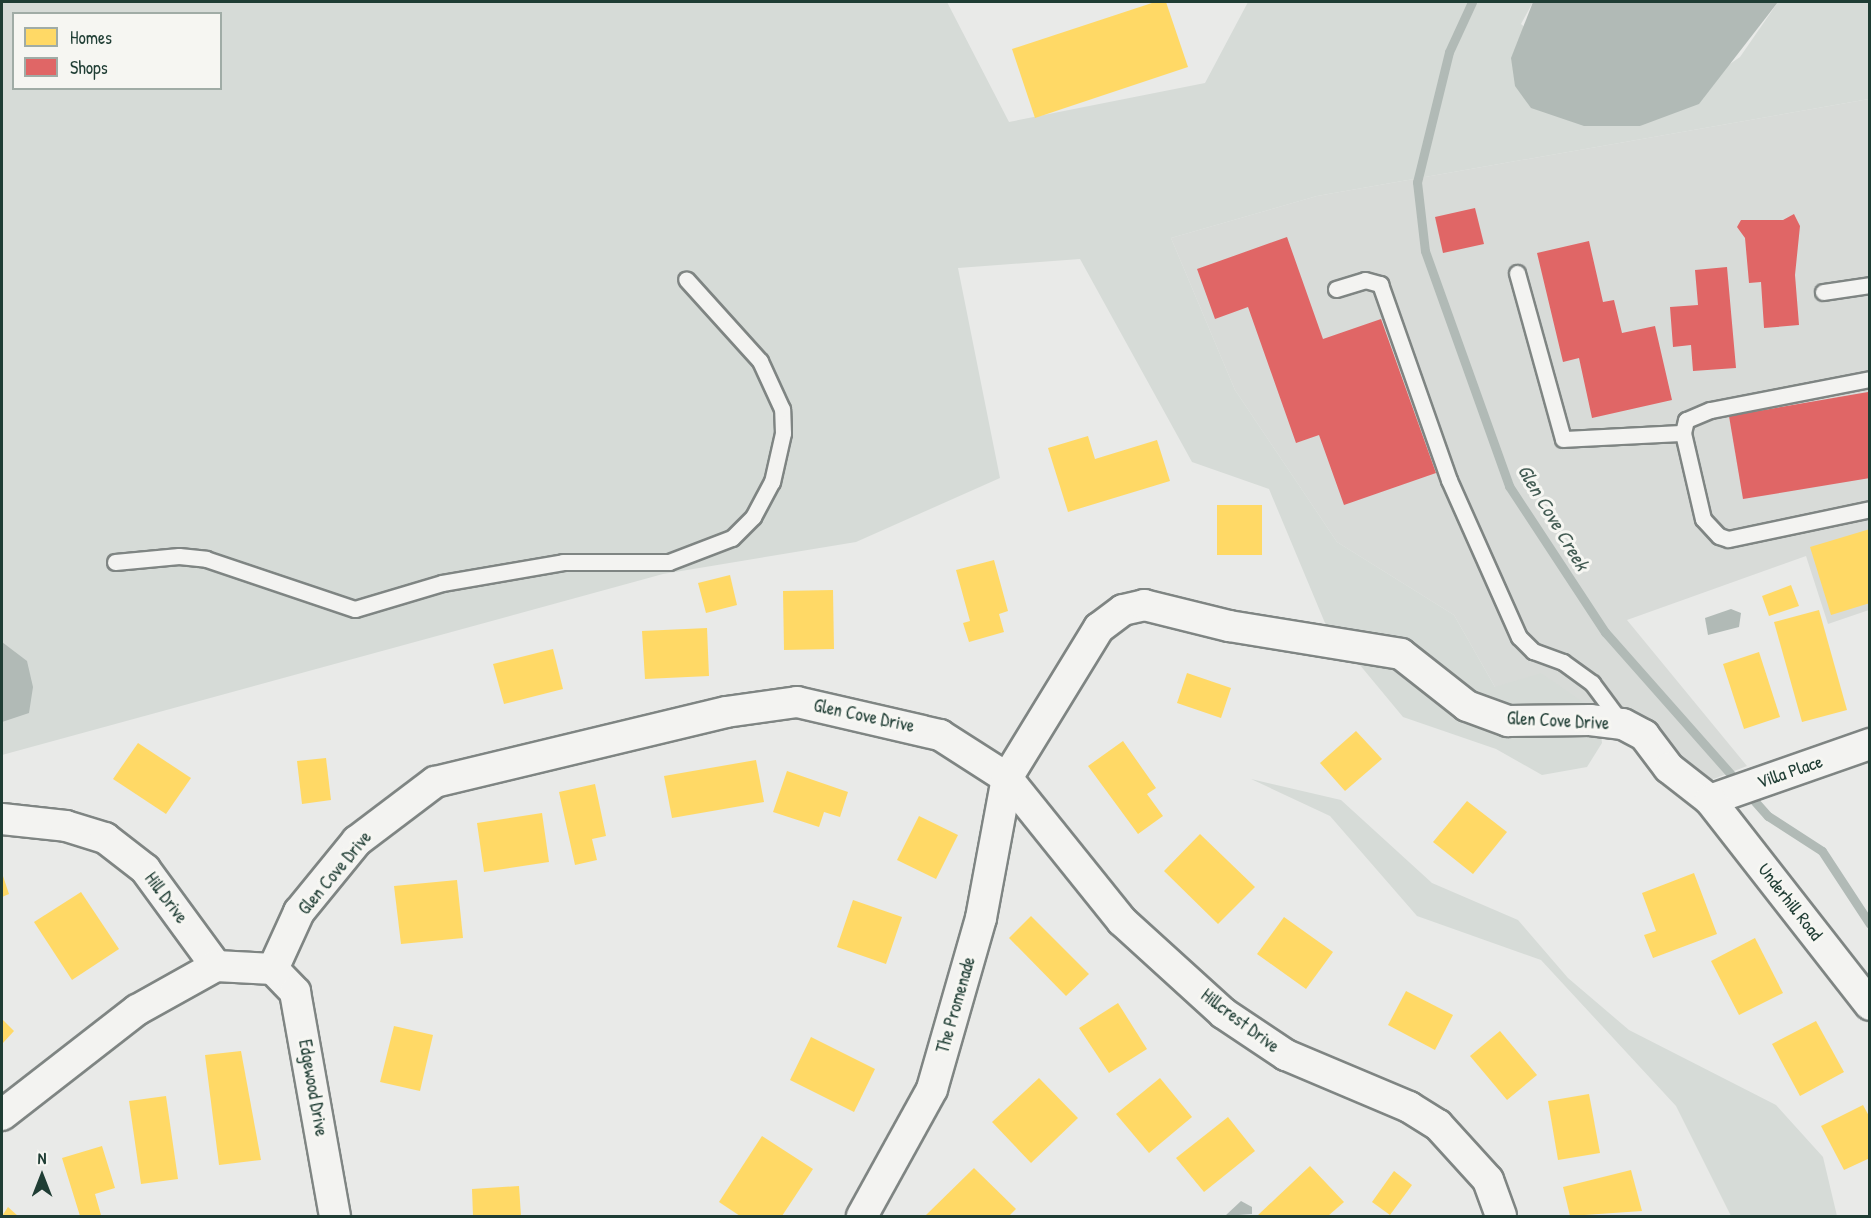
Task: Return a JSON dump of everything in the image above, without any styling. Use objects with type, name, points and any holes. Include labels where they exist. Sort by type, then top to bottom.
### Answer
[{"type":"street","name":"Glen Cove Drive","points":[[273,969],[299,912],[357,841],[435,782],[517,758],[797,702],[940,735],[1006,778],[1099,628],[1123,610],[1144,604],[1229,626],[1401,654],[1467,706],[1508,721],[1623,724],[1644,735],[1669,768],[1717,797]]},
{"type":"street","name":"Villa Place","points":[[1717,797],[1869,744]]},
{"type":"street","name":"The Promenade","points":[[862,1216],[932,1089],[981,918],[1006,778]]},
{"type":"street","name":"Hillcrest Drive","points":[[1006,778],[1122,921],[1223,1013],[1286,1055],[1409,1107],[1438,1125],[1488,1180],[1501,1216]]},
{"type":"street","name":"Underhill Road","points":[[1717,797],[1869,1005]]},
{"type":"street","name":"Hill Drive","points":[[2,819],[66,826],[105,838],[145,869],[216,966]]},
{"type":"street","points":[[2,1115],[128,1017],[216,966],[273,969]]},
{"type":"street","name":"Edgewood Drive","points":[[273,969],[295,992],[335,1216]]},
{"type":"lane","points":[[1517,273],[1563,439],[1683,433]]},
{"type":"lane","points":[[114,562],[179,556],[206,559],[355,609],[442,583],[563,562],[669,562],[732,538],[753,516],[772,482],[783,433],[782,409],[760,361],[686,279]]},
{"type":"lane","points":[[1336,289],[1365,280],[1380,284],[1449,480],[1519,637],[1533,651],[1563,662],[1592,683],[1623,724]]},
{"type":"lane","points":[[1823,292],[1869,285]]},
{"type":"lane","points":[[1869,379],[1710,410],[1686,420],[1683,433],[1703,519],[1719,536],[1728,539],[1869,509]]},
{"type":"shaded area","points":[[2,2],[947,2],[1009,122],[1205,83],[1248,2],[1533,2],[1521,24],[1640,126],[1740,57],[1778,2],[1869,2],[1869,99],[1317,196],[1171,238],[1235,390],[1337,542],[1454,615],[1495,687],[1541,673],[1599,713],[1602,743],[1587,767],[1542,775],[1496,749],[1403,717],[1325,623],[1269,489],[1192,462],[1080,259],[958,268],[1000,478],[856,542],[663,574],[2,755]]},
{"type":"shaded area","points":[[1533,2],[1778,2],[1699,104],[1640,126],[1584,126],[1531,108],[1515,86],[1511,58]]},
{"type":"shaded area","points":[[1869,99],[1869,610],[1828,624],[1806,556],[1627,620],[1747,766],[1711,780],[1639,728],[1495,687],[1454,615],[1337,542],[1235,390],[1171,238],[1317,196]]},
{"type":"shaded area","points":[[1731,609],[1741,613],[1739,627],[1708,635],[1705,618]]},
{"type":"shaded area","points":[[2,642],[27,661],[33,687],[29,713],[2,722]]},
{"type":"shaded area","points":[[1251,779],[1341,800],[1432,883],[1518,920],[1568,978],[1629,1030],[1776,1105],[1823,1157],[1837,1216],[1731,1216],[1676,1106],[1541,960],[1417,916],[1330,816]]},
{"type":"shaded area","points":[[1241,1201],[1252,1207],[1252,1214],[1225,1216]]},
{"type":"building: Homes","points":[[1155,2],[1166,2],[1188,67],[1035,118],[1012,49]]},
{"type":"building: Homes","points":[[1088,436],[1095,459],[1157,440],[1170,481],[1068,512],[1048,448]]},
{"type":"building: Homes","points":[[1217,505],[1262,505],[1262,555],[1217,555]]},
{"type":"building: Homes","points":[[1870,529],[1870,603],[1831,615],[1810,547]]},
{"type":"building: Homes","points":[[994,560],[1008,611],[999,614],[1004,632],[969,642],[963,623],[970,621],[956,570]]},
{"type":"building: Homes","points":[[730,575],[737,605],[706,613],[698,583]]},
{"type":"building: Homes","points":[[1791,585],[1799,606],[1769,616],[1762,596]]},
{"type":"building: Homes","points":[[833,590],[834,649],[784,650],[783,591]]},
{"type":"building: Homes","points":[[1819,610],[1847,710],[1802,722],[1774,622]]},
{"type":"building: Homes","points":[[707,628],[709,676],[645,679],[642,631]]},
{"type":"building: Homes","points":[[553,649],[563,689],[504,704],[493,664]]},
{"type":"building: Homes","points":[[1759,652],[1780,717],[1744,729],[1723,664]]},
{"type":"building: Homes","points":[[1187,673],[1231,688],[1221,718],[1177,703]]},
{"type":"building: Homes","points":[[1356,731],[1382,759],[1345,791],[1320,763]]},
{"type":"building: Homes","points":[[1123,741],[1156,788],[1147,794],[1163,816],[1138,834],[1088,766]]},
{"type":"building: Homes","points":[[138,743],[191,778],[166,814],[113,779]]},
{"type":"building: Homes","points":[[326,758],[331,800],[302,804],[297,761]]},
{"type":"building: Homes","points":[[756,760],[764,802],[672,818],[664,776]]},
{"type":"building: Homes","points":[[787,771],[848,792],[840,817],[824,812],[819,827],[773,812]]},
{"type":"building: Homes","points":[[595,784],[606,836],[592,839],[597,860],[575,865],[559,792]]},
{"type":"building: Homes","points":[[1467,801],[1507,832],[1473,874],[1433,842]]},
{"type":"building: Homes","points":[[542,813],[549,862],[484,872],[477,823]]},
{"type":"building: Homes","points":[[919,816],[958,835],[936,879],[897,860]]},
{"type":"building: Homes","points":[[1200,834],[1255,887],[1218,924],[1164,871]]},
{"type":"building: Homes","points":[[2,873],[9,894],[2,897]]},
{"type":"building: Homes","points":[[1694,873],[1717,934],[1653,958],[1644,935],[1656,931],[1642,893]]},
{"type":"building: Homes","points":[[457,880],[463,938],[401,944],[394,886]]},
{"type":"building: Homes","points":[[81,892],[119,949],[72,980],[34,922]]},
{"type":"building: Homes","points":[[853,900],[902,917],[886,964],[837,947]]},
{"type":"building: Homes","points":[[1031,916],[1089,974],[1066,996],[1009,938]]},
{"type":"building: Homes","points":[[1284,917],[1333,952],[1306,989],[1257,954]]},
{"type":"building: Homes","points":[[1755,938],[1783,993],[1739,1015],[1711,961]]},
{"type":"building: Homes","points":[[1406,991],[1453,1015],[1435,1050],[1388,1025]]},
{"type":"building: Homes","points":[[1118,1003],[1147,1049],[1109,1073],[1079,1028]]},
{"type":"building: Homes","points":[[2,1019],[14,1031],[2,1044]]},
{"type":"building: Homes","points":[[1816,1021],[1844,1072],[1800,1096],[1772,1044]]},
{"type":"building: Homes","points":[[394,1026],[433,1035],[420,1091],[380,1082]]},
{"type":"building: Homes","points":[[1500,1031],[1537,1075],[1507,1100],[1470,1056]]},
{"type":"building: Homes","points":[[811,1037],[875,1069],[854,1112],[790,1080]]},
{"type":"building: Homes","points":[[241,1051],[261,1160],[219,1165],[205,1055]]},
{"type":"building: Homes","points":[[1039,1078],[1078,1118],[1031,1163],[992,1122]]},
{"type":"building: Homes","points":[[1160,1078],[1192,1117],[1149,1153],[1116,1114]]},
{"type":"building: Homes","points":[[1589,1094],[1600,1153],[1558,1160],[1548,1101]]},
{"type":"building: Homes","points":[[166,1096],[178,1179],[141,1184],[129,1101]]},
{"type":"building: Homes","points":[[1863,1105],[1870,1118],[1870,1158],[1844,1170],[1821,1126]]},
{"type":"building: Homes","points":[[1228,1117],[1255,1151],[1204,1192],[1176,1158]]},
{"type":"building: Homes","points":[[762,1136],[813,1169],[782,1216],[740,1216],[719,1202]]},
{"type":"building: Homes","points":[[102,1146],[115,1188],[95,1194],[101,1215],[80,1216],[62,1158]]},
{"type":"building: Homes","points":[[1310,1166],[1344,1202],[1328,1216],[1257,1216]]},
{"type":"building: Homes","points":[[974,1168],[1016,1209],[1009,1216],[925,1216]]},
{"type":"building: Homes","points":[[1631,1170],[1642,1211],[1570,1216],[1563,1187]]},
{"type":"building: Homes","points":[[1394,1171],[1412,1185],[1390,1215],[1372,1202]]},
{"type":"building: Homes","points":[[519,1186],[521,1216],[473,1216],[472,1189]]},
{"type":"building: Homes","points":[[8,1207],[18,1216],[2,1216]]},
{"type":"building: Shops","points":[[1475,208],[1484,244],[1443,253],[1435,217]]},
{"type":"building: Shops","points":[[1794,214],[1800,226],[1795,275],[1799,325],[1764,328],[1761,282],[1749,283],[1745,238],[1737,227],[1741,220],[1783,220]]},
{"type":"building: Shops","points":[[1287,237],[1323,339],[1381,319],[1436,473],[1344,505],[1319,435],[1296,443],[1248,307],[1215,319],[1197,269]]},
{"type":"building: Shops","points":[[1589,241],[1603,302],[1614,300],[1622,333],[1655,326],[1672,400],[1592,418],[1579,358],[1563,362],[1537,253]]},
{"type":"building: Shops","points":[[1727,267],[1736,368],[1693,371],[1691,345],[1673,347],[1670,307],[1698,305],[1695,270]]},
{"type":"building: Shops","points":[[1868,392],[1870,478],[1743,499],[1729,416]]},
{"type":"waterway","name":"Glen Cove Creek","points":[[1472,2],[1449,52],[1417,182],[1425,251],[1509,486],[1605,632],[1768,816],[1822,851],[1870,924]]}]
